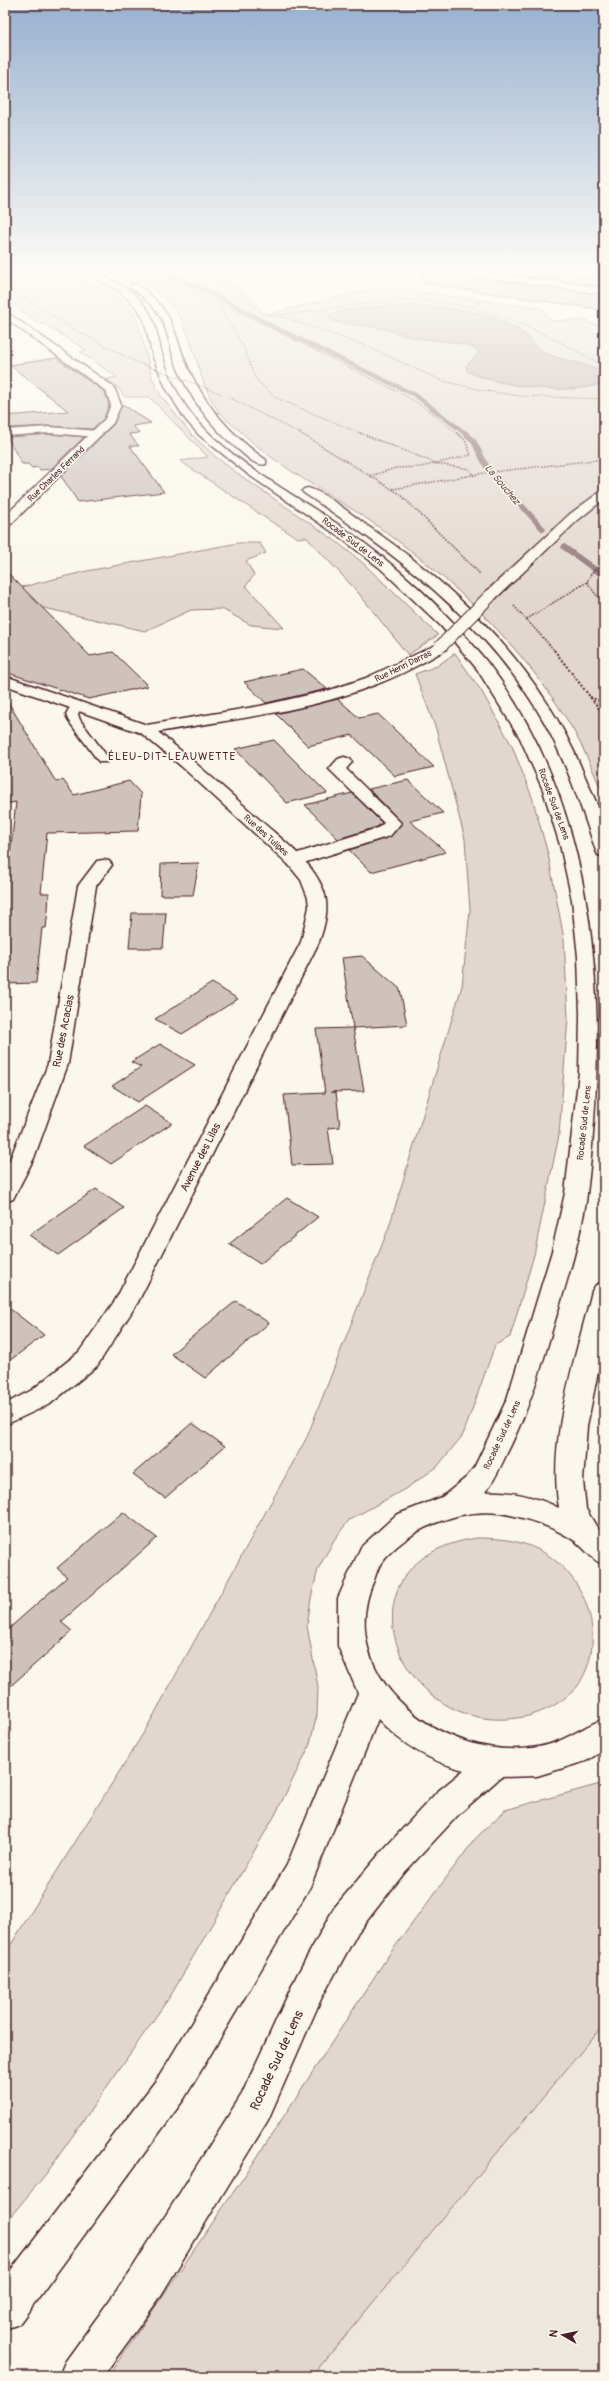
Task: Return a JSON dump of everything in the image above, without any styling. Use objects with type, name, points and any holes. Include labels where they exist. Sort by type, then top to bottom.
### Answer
[{"type":"main road","name":"Rue Charles Ferrand","points":[[5,523],[97,434],[114,414],[117,406],[116,398],[110,389],[95,378]]},
{"type":"main road","name":"Rocade Sud de Lens","points":[[167,378],[185,412],[200,431],[236,460],[347,535],[380,561],[424,601],[449,627],[497,687],[517,719],[545,776],[572,854],[587,937],[590,1022],[590,1077],[575,1201],[559,1271],[516,1409],[481,1479],[451,1505]]},
{"type":"main road","points":[[187,378],[207,412],[254,457],[273,469]]},
{"type":"main road","points":[[5,433],[50,430],[97,434]]},
{"type":"main road","name":"Rocade Sud de Lens","points":[[298,485],[404,557],[463,609],[496,644],[521,676],[550,719],[584,789],[604,851]]},
{"type":"main road","name":"Rue Henri Darras","points":[[146,730],[273,708],[356,688],[405,667],[440,647],[494,592],[585,507],[604,493]]},
{"type":"main road","points":[[5,680],[78,704],[146,730]]},
{"type":"main road","points":[[175,753],[176,744],[182,734],[204,720]]},
{"type":"main road","name":"Rue des Tulipes","points":[[146,730],[175,753],[294,860],[384,832],[393,823],[337,769],[344,762]]},
{"type":"main road","name":"Avenue des Lilas","points":[[5,1415],[41,1397],[88,1359],[126,1302],[310,942],[317,921],[319,907],[309,876],[294,860]]},
{"type":"main road","name":"Rue des Acacias","points":[[5,1194],[23,1158],[58,1064],[87,886],[103,865]]},
{"type":"main road","points":[[595,1543],[573,1508],[571,1477],[575,1419],[604,1291]]},
{"type":"main road","points":[[595,1543],[544,1512],[497,1502],[451,1505],[406,1523],[371,1555],[352,1598],[352,1646],[373,1693],[405,1727],[447,1751],[495,1763],[537,1762],[575,1751],[604,1733]]},
{"type":"main road","points":[[5,2310],[172,2087],[299,1876],[373,1693]]},
{"type":"main road","name":"Rocade Sud de Lens","points":[[79,2376],[144,2286],[255,2108],[309,1987],[346,1920],[394,1861],[448,1803],[495,1763]]},
{"type":"lane","points":[[78,704],[72,714],[74,720],[103,759]]},
{"type":"path","points":[[180,378],[222,394],[294,430],[400,494],[482,575],[494,592],[527,619],[544,637],[604,715]]},
{"type":"path","points":[[255,378],[274,397],[385,444],[438,464],[469,469],[474,476]]},
{"type":"path","points":[[369,476],[396,468],[438,464],[471,455],[465,440],[431,412],[406,396],[370,378]]},
{"type":"path","points":[[437,378],[454,384],[520,396],[604,399]]},
{"type":"path","points":[[392,490],[511,470],[604,459]]},
{"type":"path","points":[[527,619],[587,582],[591,574],[604,560]]},
{"type":"path","points":[[587,582],[597,596],[604,600]]},
{"type":"path","points":[[590,697],[604,703]]},
{"type":"shaded area","points":[[153,378],[161,396],[191,434],[216,457],[241,476],[333,539],[363,563],[438,635],[408,655],[356,590],[306,537],[298,538],[180,461],[208,457],[149,397],[125,397],[118,388],[106,379]]},
{"type":"shaded area","points":[[202,378],[604,378],[604,797],[587,756],[556,702],[511,644],[485,617],[459,591],[402,544],[373,523],[287,468],[254,444],[220,413]]},
{"type":"shaded area","points":[[486,378],[604,378],[604,382],[575,389],[535,388]]},
{"type":"shaded area","points":[[238,543],[260,543],[266,553],[246,561],[254,575],[246,586],[284,628],[251,625],[222,609],[191,610],[145,631],[31,605],[18,588],[87,571]]},
{"type":"shaded area","points":[[455,653],[482,692],[512,746],[532,797],[548,854],[564,939],[568,1018],[559,1135],[534,1255],[510,1337],[495,1345],[463,1435],[437,1467],[405,1489],[349,1520],[334,1540],[318,1569],[311,1598],[307,1626],[318,1687],[317,1715],[309,1747],[275,1815],[171,1995],[46,2174],[5,2223],[5,1954],[146,1729],[307,1437],[389,1227],[462,986],[470,910],[465,839],[436,729],[415,674],[437,666]]},
{"type":"shaded area","points":[[477,1538],[509,1540],[524,1544],[539,1550],[556,1561],[570,1575],[581,1592],[588,1611],[592,1630],[591,1650],[587,1669],[577,1687],[567,1697],[555,1705],[535,1714],[528,1716],[483,1718],[445,1704],[416,1679],[398,1646],[393,1612],[403,1579],[430,1553]]},
{"type":"shaded area","points":[[604,1783],[604,2024],[312,2376],[108,2376],[254,2162],[388,1956],[475,1839],[505,1810]]},
{"type":"shaded area","points":[[604,1804],[604,2376],[265,2376]]},
{"type":"building","points":[[27,378],[85,378],[105,392],[109,405],[104,418],[92,429],[50,426],[6,428],[5,416],[68,411]]},
{"type":"building","points":[[122,404],[151,423],[133,426],[139,433],[129,434],[139,446],[130,446],[164,492],[78,502],[61,476],[114,424]]},
{"type":"building","points":[[50,434],[84,437],[51,469],[40,470],[38,467],[32,468],[28,464],[22,464],[7,437]]},
{"type":"building","points":[[5,570],[90,656],[113,652],[148,686],[89,699],[5,672]]},
{"type":"building","points":[[303,669],[327,689],[266,703],[244,682]]},
{"type":"building","points":[[5,697],[56,782],[63,780],[74,795],[129,781],[141,794],[138,831],[47,833],[41,893],[49,893],[48,910],[46,928],[42,928],[36,983],[5,984],[5,898],[16,802],[5,804]]},
{"type":"building","points":[[338,699],[359,718],[378,714],[434,767],[395,776],[352,735],[308,746],[276,714]]},
{"type":"building","points":[[274,740],[327,793],[287,803],[235,749]]},
{"type":"building","points":[[408,780],[443,813],[410,821],[446,852],[371,872],[349,850],[390,837],[402,823],[369,789]]},
{"type":"building","points":[[352,793],[382,823],[377,827],[338,839],[305,805]]},
{"type":"building","points":[[199,863],[193,895],[160,895],[161,864]]},
{"type":"building","points":[[132,913],[166,913],[163,948],[129,948]]},
{"type":"building","points":[[362,956],[400,989],[407,1025],[353,1028],[342,958]]},
{"type":"building","points":[[212,983],[238,999],[182,1034],[155,1019]]},
{"type":"building","points":[[353,1028],[364,1091],[331,1092],[336,1092],[340,1127],[328,1128],[333,1164],[292,1165],[284,1095],[325,1093],[316,1029]]},
{"type":"building","points":[[160,1044],[195,1065],[138,1102],[112,1086],[141,1067],[131,1062]]},
{"type":"building","points":[[145,1106],[172,1123],[111,1164],[84,1146]]},
{"type":"building","points":[[96,1189],[124,1208],[58,1255],[29,1235]]},
{"type":"building","points":[[287,1198],[318,1217],[260,1264],[229,1244]]},
{"type":"building","points":[[236,1301],[269,1323],[205,1378],[171,1354]]},
{"type":"building","points":[[5,1305],[44,1335],[5,1364]]},
{"type":"building","points":[[192,1423],[225,1446],[165,1498],[133,1474]]},
{"type":"building","points":[[123,1512],[157,1538],[61,1622],[72,1631],[5,1691],[5,1632],[67,1577],[57,1568]]},
{"type":"waterway","name":"La Souchez","points":[[380,378],[415,395],[466,434]]},
{"type":"waterway","name":"La Souchez","points":[[465,433],[473,440],[488,469],[543,529]]},
{"type":"waterway","name":"La Souchez","points":[[564,547],[604,576]]},
{"type":"district","name":"ÉLEU-DIT-LEAUWETTE","points":[[172,756]]}]
